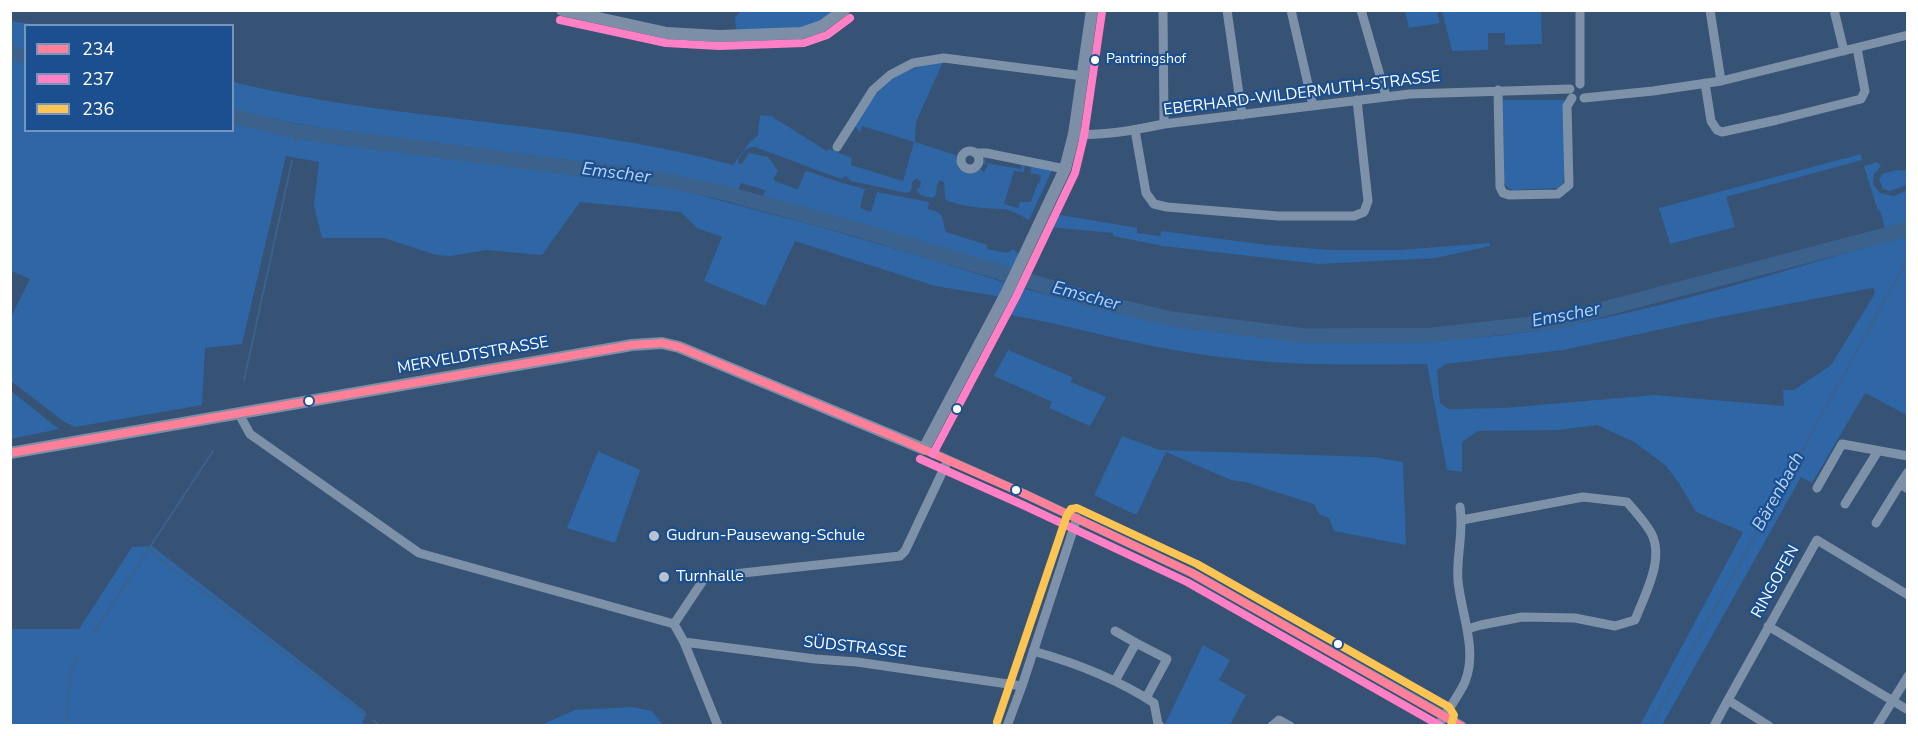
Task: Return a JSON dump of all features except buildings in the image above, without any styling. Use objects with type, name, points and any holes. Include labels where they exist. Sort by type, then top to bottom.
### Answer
[{"type":"main road","points":[[562,10],[667,33],[719,36],[802,33],[822,26],[844,10]]},
{"type":"main road","points":[[924,449],[1007,292],[1065,169],[1074,134],[1092,10]]},
{"type":"main road","name":"MERVELDTSTRASSE","points":[[10,453],[622,346],[662,343],[718,362],[924,449]]},
{"type":"street","points":[[1163,10],[1164,124]]},
{"type":"street","points":[[1227,10],[1242,115]]},
{"type":"street","points":[[1291,10],[1313,106]]},
{"type":"street","points":[[1361,10],[1386,96]]},
{"type":"street","points":[[1580,10],[1580,84]]},
{"type":"street","points":[[1710,10],[1721,81]]},
{"type":"street","points":[[1834,10],[1844,51]]},
{"type":"street","points":[[1571,93],[1576,100],[1721,81],[1908,36]]},
{"type":"street","points":[[1705,83],[1711,121],[1717,130],[1722,132],[1778,120],[1861,99],[1866,91],[1857,48]]},
{"type":"street","points":[[837,147],[873,90],[890,75],[913,63],[944,58],[1083,76]]},
{"type":"street","points":[[1498,90],[1500,187],[1503,193],[1509,195],[1558,194],[1569,185],[1567,106],[1574,84],[1580,84],[1586,90],[1584,98]]},
{"type":"street","name":"EBERHARD-WILDERMUTH-STRASSE","points":[[1074,134],[1088,135],[1135,130],[1164,124],[1386,96],[1498,90],[1571,93]]},
{"type":"street","points":[[1135,130],[1146,193],[1154,204],[1247,214],[1354,216],[1364,212],[1368,201],[1357,100]]},
{"type":"street","points":[[975,153],[986,153],[1065,169]]},
{"type":"street","points":[[239,414],[250,434],[419,553],[674,624],[684,642],[718,726]]},
{"type":"street","points":[[1817,488],[1842,444],[1908,456]]},
{"type":"street","points":[[924,449],[1192,573],[1462,726]]},
{"type":"street","points":[[1845,504],[1878,451]]},
{"type":"street","points":[[674,624],[704,579],[900,556],[905,551],[948,460]]},
{"type":"street","points":[[1876,523],[1904,487],[1908,472]]},
{"type":"street","points":[[1462,520],[1583,497],[1627,502],[1651,532],[1656,547],[1656,563],[1635,620],[1615,626],[1575,618],[1522,617],[1467,629]]},
{"type":"street","points":[[1438,726],[1466,680],[1469,667],[1467,629],[1458,580],[1462,520],[1460,507]]},
{"type":"street","points":[[1007,726],[1077,518]]},
{"type":"street","name":"RINGOFEN","points":[[1714,726],[1817,540],[1908,595]]},
{"type":"street","points":[[1768,626],[1908,710]]},
{"type":"street","points":[[1115,631],[1167,659],[1146,698]]},
{"type":"street","name":"SÜDSTRASSE","points":[[684,642],[864,663],[1022,686]]},
{"type":"street","points":[[1115,681],[1136,643]]},
{"type":"street","points":[[1033,651],[1072,662],[1146,698],[1154,703],[1160,726]]},
{"type":"street","points":[[1877,726],[1908,676]]},
{"type":"street","points":[[1728,700],[1769,726]]},
{"type":"street","points":[[1272,726],[1280,720],[1290,726]]},
{"type":"shaded area","points":[[741,11],[834,11],[813,26],[803,29],[736,31],[735,17]]},
{"type":"shaded area","points":[[1405,11],[1437,11],[1440,23],[1409,28]]},
{"type":"shaded area","points":[[1442,11],[1541,11],[1542,44],[1505,45],[1505,33],[1488,33],[1488,50],[1452,51]]},
{"type":"shaded area","points":[[10,21],[33,24],[24,24],[24,51],[11,47]]},
{"type":"shaded area","points":[[11,58],[24,61],[24,132],[234,132],[234,122],[301,137],[673,188],[820,227],[1006,283],[998,298],[935,286],[795,241],[765,306],[704,281],[722,237],[697,228],[681,212],[580,202],[542,255],[486,250],[451,256],[436,255],[384,238],[322,238],[314,206],[319,162],[286,156],[242,344],[205,348],[202,405],[75,427],[63,421],[11,381],[10,319],[30,279],[11,271]]},
{"type":"shaded area","points":[[943,62],[916,122],[915,142],[956,155],[958,167],[969,173],[980,169],[984,172],[988,165],[982,163],[986,157],[985,163],[1021,169],[1022,164],[1025,164],[1024,172],[1014,171],[1004,204],[1018,208],[1020,202],[1031,202],[1040,182],[1041,175],[1030,173],[1032,165],[1052,170],[1029,220],[1005,209],[956,204],[945,199],[944,182],[940,180],[936,195],[932,198],[919,194],[917,189],[921,182],[917,178],[912,182],[911,190],[906,193],[851,181],[846,176],[841,179],[755,147],[746,149],[742,153],[739,164],[742,164],[749,153],[768,157],[778,171],[773,179],[796,189],[807,171],[865,189],[860,208],[871,212],[877,192],[929,202],[928,209],[940,215],[946,232],[987,245],[987,249],[1007,253],[1013,249],[1019,254],[1011,272],[763,198],[765,190],[741,183],[738,191],[652,171],[355,133],[234,110],[234,82],[357,106],[609,139],[671,150],[733,165],[750,142],[758,135],[760,115],[771,116],[827,151],[829,149],[852,158],[851,165],[903,181],[914,142],[862,126],[860,133],[855,126],[873,99],[890,81],[911,69]]},
{"type":"shaded area","points":[[1503,100],[1564,100],[1564,177],[1563,183],[1558,188],[1513,190],[1504,183]]},
{"type":"shaded area","points":[[1861,154],[1862,160],[1726,197],[1735,227],[1670,244],[1659,208]]},
{"type":"shaded area","points":[[1877,162],[1881,166],[1874,174],[1873,184],[1880,193],[1894,196],[1907,190],[1907,224],[1885,230],[1864,166]]},
{"type":"shaded area","points":[[1897,170],[1907,171],[1907,185],[1890,191],[1883,189],[1879,179],[1882,174]]},
{"type":"shaded area","points":[[1055,214],[1137,228],[1137,233],[1160,236],[1161,231],[1267,245],[1331,250],[1399,250],[1490,243],[1490,246],[1436,258],[1319,264],[1163,246],[1113,236],[1113,233],[1050,227]]},
{"type":"shaded area","points":[[1907,236],[1907,415],[1865,393],[1812,483],[1801,477],[1662,725],[1640,725],[1743,532],[1696,512],[1665,465],[1634,442],[1597,425],[1559,430],[1478,431],[1462,442],[1462,472],[1447,470],[1427,364],[1320,364],[1239,359],[1158,347],[1000,313],[1014,286],[1143,319],[1233,334],[1354,341],[1469,338],[1553,328],[1642,309]],"holes":[[[1872,288],[1875,290],[1831,365],[1794,390],[1783,390],[1784,406],[1655,395],[1504,408],[1449,409],[1440,403],[1437,371],[1445,364],[1563,350],[1714,318]]]},
{"type":"shaded area","points":[[1008,350],[1072,377],[1071,382],[1106,397],[1090,426],[1049,408],[1052,402],[994,376]]},
{"type":"shaded area","points":[[11,391],[59,429],[11,439]]},
{"type":"shaded area","points":[[1122,436],[1160,450],[1373,457],[1403,462],[1406,545],[1334,531],[1329,518],[1319,514],[1314,504],[1245,482],[1231,480],[1166,452],[1137,514],[1134,514],[1094,495]]},
{"type":"shaded area","points":[[598,451],[640,470],[615,543],[567,528]]},
{"type":"shaded area","points":[[152,546],[366,712],[362,725],[11,725],[11,629],[79,629],[132,547]]},
{"type":"shaded area","points":[[1203,645],[1230,660],[1219,680],[1246,695],[1230,725],[1165,724]]},
{"type":"shaded area","points":[[633,707],[652,711],[663,725],[541,725],[575,710]]},
{"type":"waterway","name":"Emscher","points":[[10,53],[24,56]]},
{"type":"waterway","name":"Emscher","points":[[234,116],[298,132],[659,179],[721,192],[856,229],[1096,301],[1172,319],[1306,336],[1432,335],[1558,321],[1908,229]]},
{"type":"waterway","points":[[295,143],[298,132]]},
{"type":"waterway","points":[[244,380],[292,161]]},
{"type":"waterway","name":"Bärenbach","points":[[1650,726],[1908,258]]},
{"type":"waterway","points":[[94,632],[213,451]]},
{"type":"waterway","points":[[150,549],[161,560],[366,715]]},
{"type":"waterway","points":[[66,726],[71,671],[78,656]]},
{"type":"waterway","points":[[373,720],[380,726]]},
{"type":"transit line","name":"237","points":[[933,454],[1016,297],[1075,173],[1084,136],[1102,12]]},
{"type":"transit line","name":"237","points":[[560,20],[666,43],[719,46],[804,43],[827,35],[850,18]]},
{"type":"transit line","name":"234","points":[[10,453],[632,345],[662,343],[679,347],[893,436],[1027,495],[1192,573],[1461,726]]},
{"type":"transit line","name":"237","points":[[920,459],[1187,582],[1439,725]]},
{"type":"transit line","name":"236","points":[[997,722],[1067,515],[1071,509],[1077,508],[1197,564],[1449,707],[1454,715],[1451,726]]},
{"type":"place","name":"Pantringshof","points":[[1095,60]]},
{"type":"place","name":"Gudrun-Pausewang-Schule","points":[[654,536]]},
{"type":"place","name":"Turnhalle","points":[[664,577]]}]
